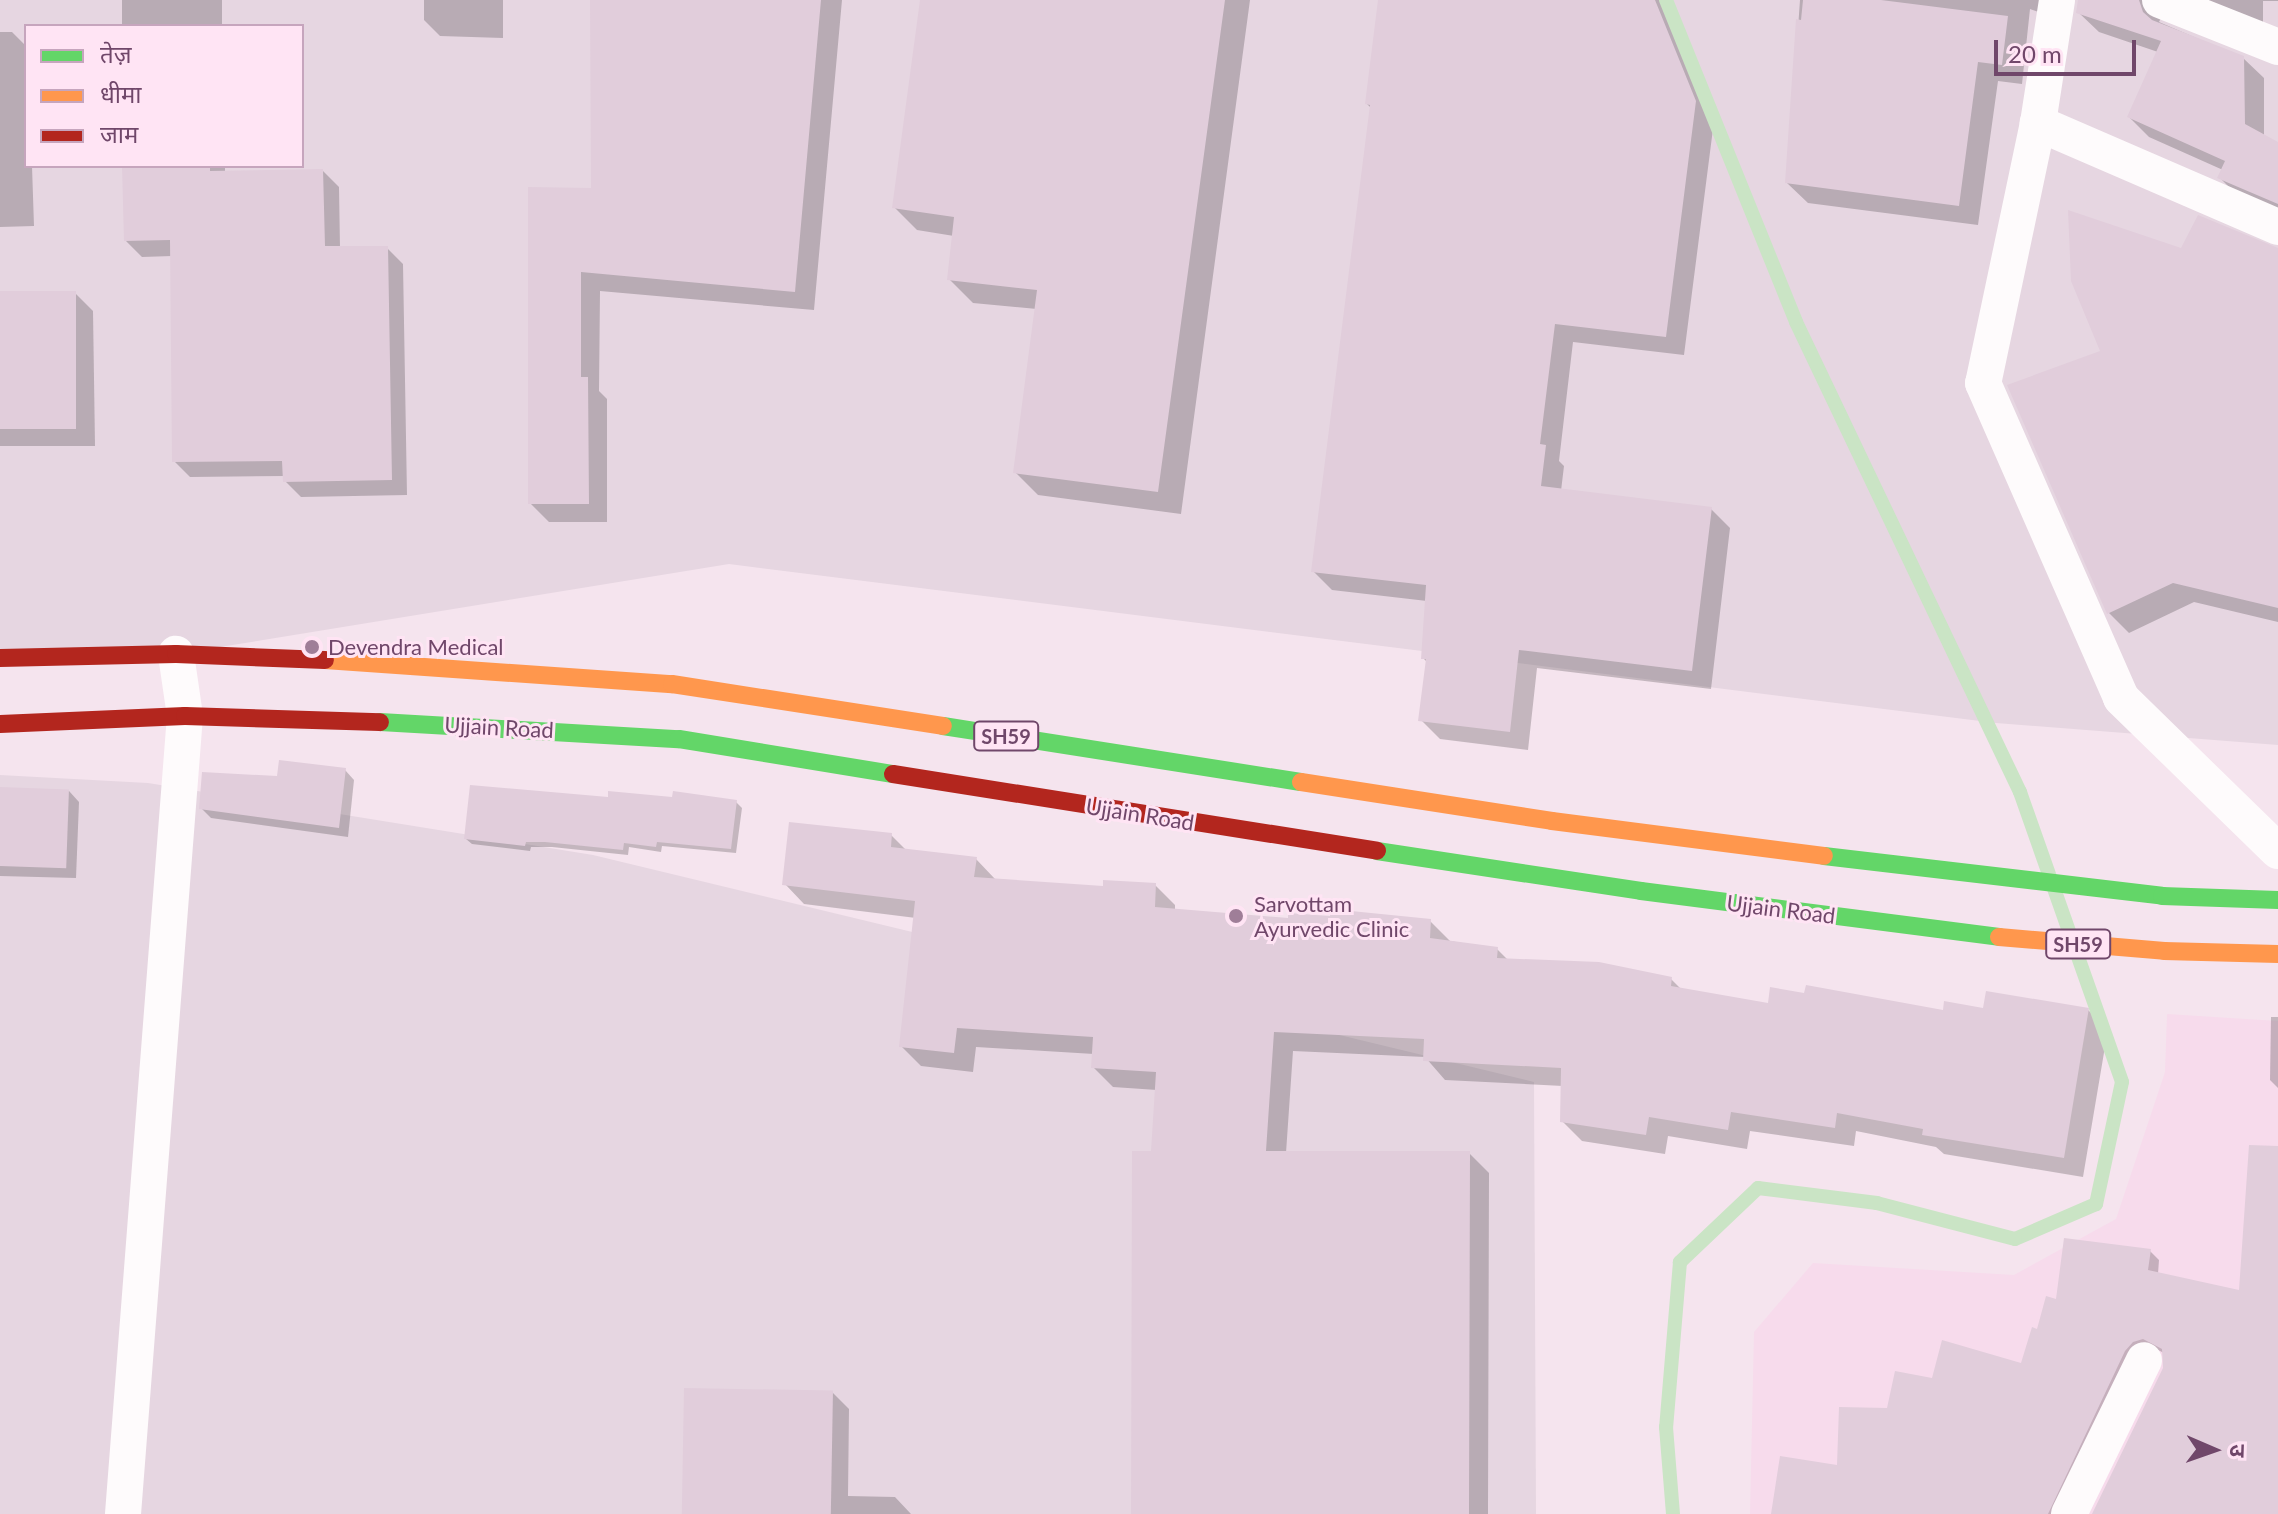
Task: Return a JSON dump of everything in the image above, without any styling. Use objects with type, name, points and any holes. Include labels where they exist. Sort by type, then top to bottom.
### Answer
[{"type":"main road","name":"SH59","points":[[0,658],[176,654],[362,661],[672,684],[1552,821],[2007,880],[2162,896],[2278,900]]},
{"type":"main road","name":"Ujjain Road","points":[[0,724],[185,716],[478,725],[679,739],[1190,823],[1641,891],[1992,936],[2164,951],[2278,954]]},
{"type":"street","points":[[2057,0],[2038,123],[1983,383],[2121,698],[2278,851]]},
{"type":"street","points":[[2160,0],[2278,47]]},
{"type":"street","points":[[2038,123],[2278,227]]},
{"type":"street","points":[[123,1514],[185,716],[176,654]]},
{"type":"street","points":[[2069,1514],[2144,1360]]},
{"type":"shaded area","points":[[0,0],[2278,0],[2278,745],[1996,723],[729,564],[220,647],[0,652]]},
{"type":"shaded area","points":[[0,775],[148,783],[593,855],[1534,1082],[1536,1514],[0,1514]]},
{"type":"shaded area","points":[[2167,1014],[2278,1021],[2278,1514],[1750,1514],[1754,1332],[1813,1263],[2014,1275],[2116,1219],[2165,1072]]},
{"type":"building","points":[[590,0],[821,0],[795,292],[581,272],[581,377],[588,377],[589,504],[528,504],[528,187],[591,188]]},
{"type":"building","points":[[920,0],[1225,0],[1158,492],[1013,473],[1037,290],[947,280],[954,217],[892,208]]},
{"type":"building","points":[[1378,0],[1655,0],[1696,101],[1666,337],[1555,324],[1540,444],[1546,445],[1541,486],[1712,507],[1692,671],[1519,650],[1510,732],[1418,721],[1426,659],[1421,659],[1426,585],[1311,572],[1370,105],[1365,104]]},
{"type":"building","points":[[1803,0],[1881,0],[2008,16],[2002,65],[1978,62],[1959,206],[1785,183],[1796,19],[1801,20]]},
{"type":"building","points":[[2078,0],[2139,0],[2143,12],[2152,20],[2244,56],[2245,124],[2278,142],[2278,204],[2217,178],[2225,161],[2127,117],[2161,41],[2076,13]]},
{"type":"building","points":[[122,168],[210,168],[210,171],[323,169],[325,246],[388,246],[392,480],[283,482],[282,461],[172,462],[170,240],[124,241]]},
{"type":"building","points":[[2068,210],[2181,248],[2198,215],[2278,248],[2278,608],[2173,583],[2107,614],[2007,385],[2100,351],[2071,281]]},
{"type":"building","points":[[0,291],[76,291],[76,429],[0,429]]},
{"type":"building","points":[[279,760],[346,768],[339,828],[199,809],[202,772],[277,776]]},
{"type":"building","points":[[470,785],[608,797],[608,791],[672,797],[673,791],[737,800],[731,849],[657,842],[656,847],[624,843],[623,850],[545,842],[526,842],[525,846],[464,839]]},
{"type":"building","points":[[0,787],[69,789],[66,868],[0,866]]},
{"type":"building","points":[[789,822],[892,833],[891,847],[977,857],[974,877],[1103,886],[1103,880],[1156,883],[1155,907],[1288,918],[1288,913],[1330,916],[1331,909],[1431,919],[1430,938],[1498,947],[1497,958],[1599,962],[1672,977],[1671,986],[1768,1003],[1770,987],[1804,993],[1806,985],[1943,1010],[1944,1001],[1983,1008],[1986,991],[2089,1008],[2064,1158],[1922,1135],[1923,1129],[1837,1113],[1835,1128],[1731,1112],[1728,1130],[1649,1117],[1646,1135],[1560,1122],[1561,1068],[1423,1061],[1424,1039],[1274,1032],[1266,1151],[1470,1151],[1469,1514],[1131,1514],[1132,1151],[1151,1151],[1156,1072],[1091,1068],[1093,1037],[957,1028],[954,1053],[899,1047],[915,901],[782,885]]},
{"type":"building","points":[[2249,1145],[2278,1146],[2278,1514],[2092,1514],[2163,1368],[2162,1349],[2143,1339],[2133,1342],[2125,1351],[2048,1514],[1771,1514],[1780,1456],[1837,1465],[1839,1407],[1887,1408],[1895,1371],[1932,1378],[1942,1340],[2021,1363],[2032,1327],[2037,1329],[2046,1296],[2056,1299],[2064,1238],[2151,1249],[2148,1270],[2239,1290]]},
{"type":"building","points":[[684,1388],[833,1391],[831,1514],[682,1514]]},
{"type":"waterway","points":[[1666,0],[1796,322],[2020,792],[2122,1082],[2096,1204],[2015,1239],[1877,1203],[1758,1188],[1680,1262],[1666,1427],[1673,1514]]},
{"type":"traffic: fast","points":[[380,722],[679,739],[893,774]]},
{"type":"traffic: fast","points":[[943,726],[1301,782]]},
{"type":"traffic: fast","points":[[1377,851],[1641,891],[1999,937]]},
{"type":"traffic: fast","points":[[1824,856],[2162,896],[2278,900]]},
{"type":"traffic: slow","points":[[325,660],[672,684],[943,726]]},
{"type":"traffic: slow","points":[[1301,782],[1552,821],[1824,856]]},
{"type":"traffic: slow","points":[[1999,937],[2164,951],[2278,954]]},
{"type":"traffic: jam","points":[[0,658],[176,654],[325,660]]},
{"type":"traffic: jam","points":[[0,724],[185,716],[380,722]]},
{"type":"traffic: jam","points":[[893,774],[1377,851]]},
{"type":"place","name":"Devendra Medical","points":[[312,647]]},
{"type":"place","name":"Sarvottam Ayurvedic Clinic","points":[[1236,916]]}]
